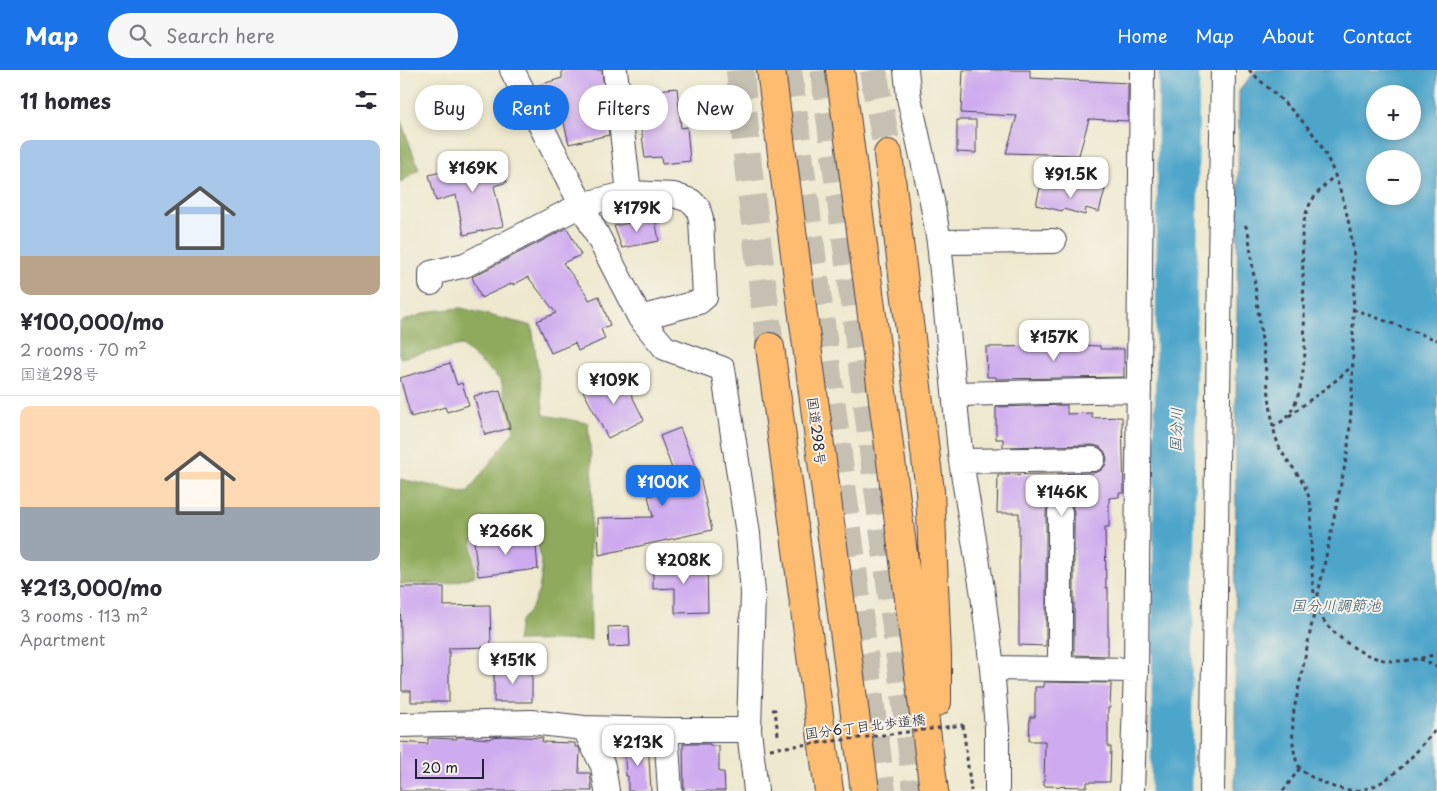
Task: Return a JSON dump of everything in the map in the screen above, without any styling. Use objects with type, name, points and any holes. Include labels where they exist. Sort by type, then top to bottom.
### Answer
[{"type":"highway","name":"国道298号","points":[[771,70],[864,791]]},
{"type":"highway","points":[[840,70],[936,791]]},
{"type":"highway","points":[[888,154],[930,491],[937,655],[936,791]]},
{"type":"highway","points":[[770,347],[829,791]]},
{"type":"street","points":[[512,70],[640,318],[665,348],[723,370],[748,534],[753,592],[749,730],[756,791]]},
{"type":"street","points":[[615,70],[629,193]]},
{"type":"street","points":[[906,70],[909,98],[932,201],[939,242],[961,461],[983,595],[992,668],[997,728],[997,791]]},
{"type":"street","points":[[1132,791],[1136,670],[1142,70]]},
{"type":"street","points":[[1212,791],[1223,70]]},
{"type":"street","points":[[431,283],[431,273],[465,265],[581,205],[629,193],[674,195],[692,201],[698,208],[701,219],[705,297],[700,302],[640,318]]},
{"type":"street","points":[[939,242],[1054,241]]},
{"type":"street","points":[[955,394],[1138,390]]},
{"type":"street","points":[[961,461],[1093,459]]},
{"type":"street","points":[[1060,512],[1060,668]]},
{"type":"street","points":[[992,668],[1136,670]]},
{"type":"street","points":[[400,725],[531,722],[584,728],[749,730]]},
{"type":"street","points":[[584,728],[604,766],[607,791]]},
{"type":"street","points":[[666,730],[670,791]]},
{"type":"path","points":[[1249,70],[1298,117],[1327,157],[1344,202],[1354,259],[1350,425],[1347,455],[1294,710],[1292,726],[1294,748],[1300,768],[1323,783],[1337,788],[1357,791],[1375,786],[1390,777],[1437,728]]},
{"type":"path","points":[[1285,419],[1297,398],[1305,352],[1303,222],[1306,210],[1312,199],[1334,176]]},
{"type":"path","points":[[1243,223],[1248,230],[1272,427],[1280,448],[1306,488],[1310,503],[1314,591],[1319,612],[1329,628],[1340,638],[1374,658],[1387,661],[1407,661],[1437,654]]},
{"type":"path","points":[[1353,309],[1437,340]]},
{"type":"path","points":[[1272,427],[1339,378],[1352,365]]},
{"type":"path","points":[[1419,658],[1437,667]]},
{"type":"path","name":"国分6丁目北歩道橋","points":[[770,749],[963,725],[971,791]]},
{"type":"path","points":[[1283,791],[1300,768]]},
{"type":"green space","points":[[400,119],[419,169],[400,183]]},
{"type":"green space","points":[[461,308],[532,326],[544,415],[588,423],[593,480],[590,542],[591,640],[517,641],[520,622],[532,607],[539,590],[542,571],[537,534],[472,540],[475,576],[447,584],[400,584],[400,479],[467,493],[514,431],[501,380],[461,345],[400,358],[400,322],[432,311]]},
{"type":"water","name":"国分川調節池","points":[[1256,70],[1437,70],[1437,791],[1235,791],[1239,91]]},
{"type":"building","points":[[562,70],[602,70],[604,85],[579,85],[579,130],[608,130],[609,135],[569,144],[566,130],[569,130],[569,85],[539,85],[562,78]]},
{"type":"building","points":[[963,70],[1030,70],[1030,78],[1128,83],[1128,121],[1089,119],[1079,155],[1006,153],[1017,116],[961,113]]},
{"type":"building","points":[[677,88],[678,130],[687,130],[690,161],[662,164],[661,157],[645,158],[641,130],[668,130],[668,89]]},
{"type":"building","points":[[957,120],[976,120],[976,153],[957,152]]},
{"type":"building","points":[[501,157],[507,182],[494,186],[503,226],[464,235],[456,195],[436,201],[429,175]]},
{"type":"building","points":[[1040,188],[1105,189],[1099,212],[1086,208],[1085,215],[1036,205]]},
{"type":"building","points":[[655,218],[659,241],[622,248],[614,226]]},
{"type":"building","points":[[567,228],[581,255],[563,263],[589,300],[599,296],[610,325],[601,329],[605,339],[578,351],[575,343],[551,353],[537,321],[556,313],[528,277],[481,298],[472,277]]},
{"type":"building","points":[[1100,346],[1100,349],[1124,349],[1124,377],[996,379],[996,377],[987,377],[986,347]]},
{"type":"building","points":[[450,363],[457,385],[462,383],[469,405],[447,412],[445,407],[411,417],[400,378]]},
{"type":"building","points":[[620,372],[644,420],[608,438],[583,391]]},
{"type":"building","points":[[500,390],[510,428],[485,435],[474,396]]},
{"type":"building","points":[[1067,405],[1067,414],[1092,413],[1092,418],[1122,417],[1124,493],[1119,493],[1119,497],[1109,498],[1109,527],[1105,527],[1106,588],[1108,588],[1108,656],[1074,655],[1074,512],[1072,505],[1060,498],[1048,505],[1046,512],[1046,646],[1019,645],[1019,513],[997,513],[998,475],[1093,473],[1100,471],[1105,466],[1107,459],[1105,452],[1100,447],[1093,445],[1003,447],[1003,439],[996,439],[996,407]]},
{"type":"building","points":[[680,428],[701,481],[712,530],[599,555],[598,518],[653,517],[648,496],[659,493],[657,486],[677,482],[660,436]]},
{"type":"building","points":[[535,536],[538,569],[478,576],[474,542]]},
{"type":"building","points":[[707,563],[708,612],[675,613],[675,588],[653,589],[653,565]]},
{"type":"building","points":[[400,587],[444,587],[444,606],[490,605],[491,647],[449,648],[449,702],[411,702],[411,691],[402,691]]},
{"type":"building","points":[[629,626],[630,646],[609,647],[608,627]]},
{"type":"building","points":[[494,668],[532,668],[532,702],[494,702]]},
{"type":"building","points":[[1044,682],[1111,683],[1110,708],[1108,708],[1108,747],[1111,747],[1110,782],[1087,782],[1087,787],[1044,786],[1045,741],[1029,741],[1030,717],[1035,717],[1035,687],[1044,687]]},
{"type":"building","points":[[457,737],[465,737],[491,739],[492,737],[543,738],[542,742],[575,743],[575,747],[578,747],[580,750],[579,773],[590,773],[592,791],[400,791],[400,742],[428,744],[428,738],[457,739]]},
{"type":"building","points":[[624,743],[648,743],[651,791],[628,791]]},
{"type":"building","points":[[683,744],[719,746],[719,772],[724,772],[725,791],[684,791]]},
{"type":"waterway","name":"国分川","points":[[1171,791],[1179,70]]},
{"type":"tunnel","points":[[740,70],[748,166],[770,347]]},
{"type":"tunnel","points":[[788,70],[882,791]]},
{"type":"tunnel","points":[[824,70],[917,791]]},
{"type":"tunnel","points":[[873,70],[888,154]]}]
